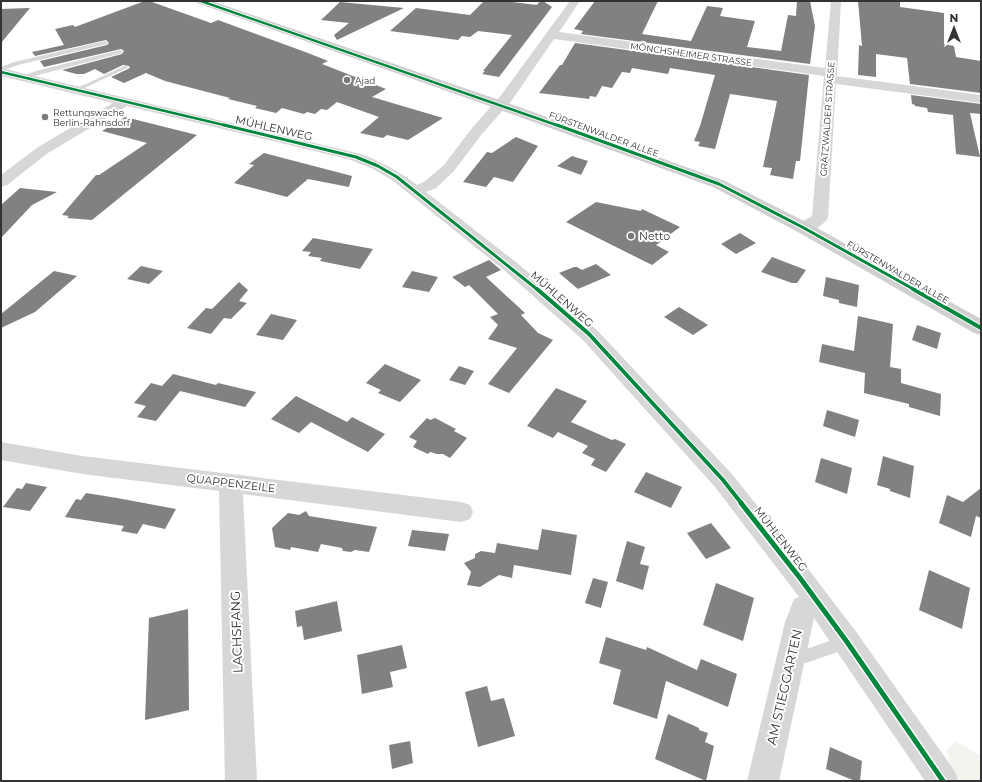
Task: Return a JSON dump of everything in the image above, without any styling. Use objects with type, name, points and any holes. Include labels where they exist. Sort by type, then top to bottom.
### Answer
[{"type":"main road","name":"FÜRSTENWALDER ALLEE","points":[[201,1],[719,184],[804,228],[981,328]]},
{"type":"street","points":[[415,191],[430,185],[448,168],[477,130],[500,106],[575,1]]},
{"type":"street","name":"GRÄTZWALDER STRASSE","points":[[804,228],[820,218],[836,1]]},
{"type":"street","name":"MÖNCHSHEIMER STRASSE","points":[[551,35],[981,99]]},
{"type":"street","name":"MÜHLENWEG","points":[[1,70],[23,77],[124,102],[356,157],[378,166],[397,177],[511,266],[589,334],[723,480],[800,578],[847,642],[943,781]]},
{"type":"street","points":[[1,182],[43,150],[124,102]]},
{"type":"street","name":"QUAPPENZEILE","points":[[1,450],[82,465],[461,512]]},
{"type":"street","name":"LACHSFANG","points":[[231,483],[241,781]]},
{"type":"street","name":"AM STIEGGARTEN","points":[[763,781],[803,608],[817,602]]},
{"type":"lane","points":[[1,70],[16,63],[105,43]]},
{"type":"lane","points":[[23,77],[120,52]]},
{"type":"lane","points":[[76,90],[126,67]]},
{"type":"lane","points":[[792,651],[806,656],[847,642]]},
{"type":"shaded area","points":[[956,741],[981,756],[981,781],[962,781],[951,771],[947,750]]},
{"type":"building","points":[[484,1],[505,1],[537,5],[540,1],[543,1],[552,7],[499,77],[482,74],[512,35],[478,31],[470,37],[462,36],[458,40],[390,31],[416,8],[470,15]]},
{"type":"building","points":[[595,1],[658,1],[642,34],[691,41],[707,6],[723,8],[720,16],[755,21],[747,47],[781,51],[788,15],[796,16],[797,1],[810,1],[815,26],[810,64],[581,34],[583,31],[574,29]]},
{"type":"building","points":[[858,1],[900,1],[900,7],[944,13],[944,44],[954,46],[956,57],[981,61],[981,93],[910,84],[907,58],[876,54],[876,77],[858,75],[859,45],[862,46]]},
{"type":"building","points":[[142,2],[152,2],[211,23],[218,20],[308,53],[328,61],[322,64],[386,89],[372,97],[443,118],[408,140],[387,135],[383,138],[360,133],[379,117],[337,102],[327,110],[321,109],[315,114],[307,112],[304,114],[282,108],[276,113],[255,108],[257,106],[228,99],[230,98],[165,81],[146,73],[124,83],[111,77],[130,68],[129,66],[123,65],[104,74],[95,69],[84,74],[76,74],[62,70],[122,54],[124,51],[121,49],[44,67],[40,61],[107,45],[109,43],[106,40],[35,56],[32,52],[64,45],[55,29],[73,25],[75,27]]},
{"type":"building","points":[[340,2],[404,8],[337,40],[334,35],[349,23],[321,20]]},
{"type":"building","points":[[30,8],[1,43],[1,9]]},
{"type":"building","points":[[575,43],[809,75],[800,161],[796,161],[793,179],[770,175],[772,168],[763,167],[777,101],[730,94],[715,149],[698,146],[700,142],[694,141],[715,75],[670,68],[668,74],[632,68],[630,73],[622,72],[612,88],[602,86],[596,97],[590,96],[589,99],[539,93],[560,65],[562,65]]},
{"type":"building","points":[[911,95],[981,104],[981,114],[970,113],[980,157],[956,154],[953,115],[928,112],[927,108],[915,106],[912,104]]},
{"type":"building","points":[[125,117],[197,135],[92,220],[67,218],[69,216],[62,215],[96,175],[99,175],[147,143],[102,131]]},
{"type":"building","points":[[516,137],[538,146],[513,182],[494,177],[486,187],[463,182],[487,152],[492,153]]},
{"type":"building","points":[[264,153],[352,176],[349,187],[308,179],[287,197],[234,183],[254,165],[249,164]]},
{"type":"building","points":[[572,156],[588,161],[581,175],[557,166]]},
{"type":"building","points":[[20,188],[57,192],[32,205],[1,238],[1,205]]},
{"type":"building","name":"Netto","points":[[596,202],[641,211],[642,209],[680,227],[656,245],[669,252],[652,265],[566,222]]},
{"type":"building","points":[[740,233],[756,243],[736,254],[721,244]]},
{"type":"building","points":[[313,238],[373,249],[360,269],[320,261],[322,258],[308,256],[311,252],[302,251]]},
{"type":"building","points":[[772,257],[806,270],[797,283],[792,283],[761,272]]},
{"type":"building","points":[[489,260],[501,270],[486,277],[525,313],[521,315],[538,333],[553,340],[509,393],[488,384],[517,348],[488,339],[498,325],[490,317],[498,314],[469,285],[465,287],[452,277]]},
{"type":"building","points":[[596,264],[611,275],[578,289],[559,273],[574,267],[582,270]]},
{"type":"building","points":[[141,266],[163,271],[149,284],[127,279]]},
{"type":"building","points":[[54,271],[77,276],[35,312],[1,328],[1,314]]},
{"type":"building","points":[[412,271],[438,277],[429,292],[402,287]]},
{"type":"building","points":[[826,277],[859,285],[857,307],[839,303],[839,300],[823,296]]},
{"type":"building","points":[[239,282],[248,290],[239,301],[247,303],[231,319],[224,318],[211,334],[187,328],[206,308],[212,309]]},
{"type":"building","points":[[679,307],[708,325],[693,335],[664,317]]},
{"type":"building","points":[[271,314],[297,320],[283,340],[256,335]]},
{"type":"building","points":[[858,316],[893,324],[890,367],[901,369],[901,383],[941,394],[940,416],[909,407],[909,404],[864,393],[865,373],[819,362],[822,344],[854,351]]},
{"type":"building","points":[[917,325],[941,333],[937,349],[912,340]]},
{"type":"building","points":[[385,364],[421,380],[400,402],[378,393],[381,390],[366,383]]},
{"type":"building","points":[[459,366],[474,371],[465,385],[449,380]]},
{"type":"building","points":[[173,374],[216,385],[218,383],[256,392],[245,407],[180,391],[156,421],[137,417],[146,406],[134,403],[151,383],[162,386]]},
{"type":"building","points":[[556,388],[587,401],[571,422],[612,440],[615,439],[626,444],[606,472],[591,465],[595,459],[582,453],[588,446],[558,432],[553,438],[527,426]]},
{"type":"building","points":[[296,396],[347,422],[352,417],[385,434],[368,452],[311,422],[299,433],[271,419]]},
{"type":"building","points":[[827,410],[859,420],[855,437],[823,426]]},
{"type":"building","points":[[427,418],[430,420],[435,418],[456,429],[454,431],[467,438],[450,458],[443,454],[430,452],[428,454],[413,447],[417,441],[409,437]]},
{"type":"building","points":[[883,456],[914,466],[910,498],[877,485]]},
{"type":"building","points":[[821,458],[852,468],[847,494],[815,482]]},
{"type":"building","points":[[646,472],[682,487],[671,508],[634,492]]},
{"type":"building","points":[[26,483],[47,487],[30,511],[3,507],[17,488],[22,489]]},
{"type":"building","points":[[981,488],[981,518],[976,516],[971,537],[939,523],[947,495],[963,502]]},
{"type":"building","points":[[86,493],[176,509],[165,529],[143,524],[137,534],[121,531],[124,526],[65,517],[76,499],[81,500]]},
{"type":"building","points":[[306,511],[309,516],[377,527],[369,552],[355,550],[351,552],[343,551],[342,548],[321,544],[318,552],[291,547],[290,550],[275,547],[272,528],[288,513],[299,515]]},
{"type":"building","points":[[711,523],[731,548],[706,559],[687,533]]},
{"type":"building","points":[[542,529],[577,535],[571,575],[514,565],[512,578],[499,575],[480,587],[467,585],[471,572],[464,563],[475,558],[475,554],[481,551],[495,553],[497,543],[538,550]]},
{"type":"building","points":[[412,530],[449,534],[445,551],[408,546]]},
{"type":"building","points":[[627,541],[645,547],[640,564],[649,566],[643,590],[616,581]]},
{"type":"building","points":[[929,570],[970,588],[962,629],[919,610]]},
{"type":"building","points":[[593,578],[608,582],[601,608],[585,603]]},
{"type":"building","points":[[716,583],[754,598],[743,641],[703,625]]},
{"type":"building","points":[[337,601],[342,631],[304,640],[302,626],[297,627],[295,611]]},
{"type":"building","points":[[188,609],[189,710],[145,720],[149,618]]},
{"type":"building","points":[[606,637],[646,650],[647,647],[697,670],[701,659],[737,674],[728,707],[666,681],[657,719],[613,704],[621,670],[599,663]]},
{"type":"building","points":[[402,645],[407,668],[390,672],[393,687],[362,694],[357,655]]},
{"type":"building","points":[[487,686],[491,701],[504,698],[515,736],[478,747],[465,692]]},
{"type":"building","points":[[668,714],[708,733],[705,742],[714,746],[706,781],[655,759]]},
{"type":"building","points":[[410,741],[413,763],[392,769],[389,745]]},
{"type":"building","points":[[830,747],[862,761],[860,781],[855,781],[826,769]]},
{"type":"cycle path","points":[[201,1],[500,105],[719,184],[804,228],[981,328]]},
{"type":"cycle path","points":[[1,72],[356,157],[378,166],[397,177],[511,267],[589,334],[723,480],[800,578],[847,642],[943,781]]},
{"type":"place","name":"Ajad","points":[[347,80]]},
{"type":"place","name":"Rettungswache Berlin-Rahnsdorf","points":[[45,117]]},
{"type":"place","name":"Netto","points":[[631,236]]}]
